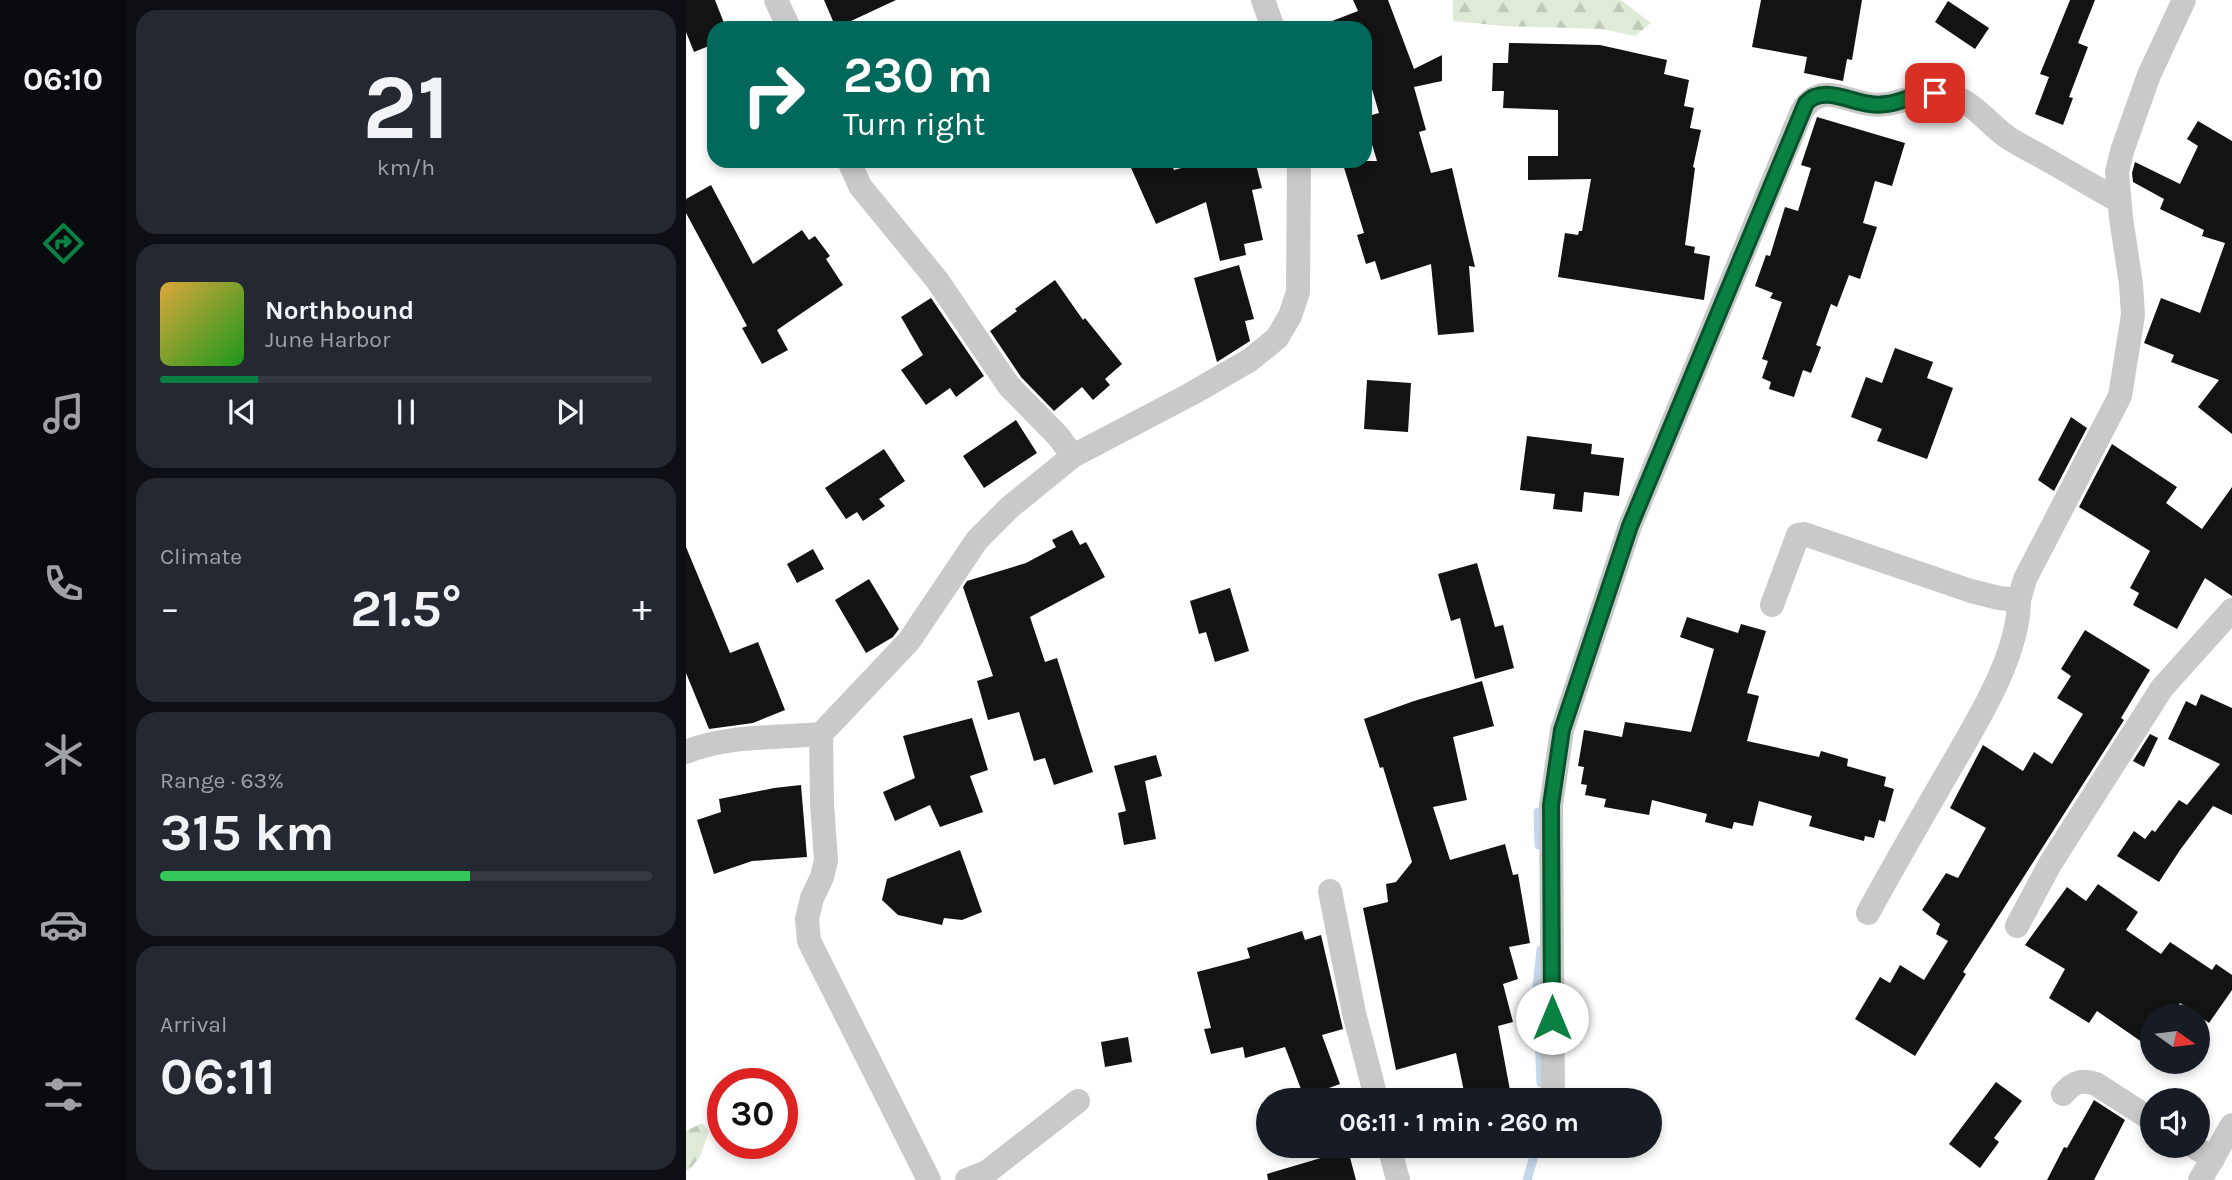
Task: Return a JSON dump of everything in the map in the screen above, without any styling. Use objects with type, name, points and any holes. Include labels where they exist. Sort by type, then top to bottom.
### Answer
[{"type":"street","points":[[776,0],[786,21]]},
{"type":"street","points":[[1263,0],[1270,21]]},
{"type":"street","points":[[1868,912],[1983,710],[2010,651],[2025,579],[2120,396],[2133,316],[2117,172],[2149,75],[2184,0]]},
{"type":"street","points":[[1553,1088],[1551,805],[1562,730],[1630,526],[1806,103],[1812,98],[1832,95],[1868,104],[1892,105],[1914,95],[1951,95],[1965,101],[2007,137],[2119,201]]},
{"type":"street","points":[[852,168],[860,186],[937,281],[1009,386],[1058,436],[1073,456]]},
{"type":"street","points":[[686,752],[720,742],[821,734],[909,640],[976,540],[1010,507],[1073,456],[1250,360],[1277,338],[1290,316],[1298,292],[1299,168]]},
{"type":"street","points":[[1772,605],[1798,535],[1804,534],[1971,592],[2019,600]]},
{"type":"street","points":[[2017,926],[2057,852],[2162,688],[2232,610]]},
{"type":"street","points":[[821,734],[826,860],[807,919],[809,941],[929,1180]]},
{"type":"street","points":[[1330,891],[1354,1013],[1374,1088]]},
{"type":"street","points":[[2063,1094],[2070,1085],[2087,1081],[2140,1112]]},
{"type":"street","points":[[967,1180],[987,1172],[1078,1101]]},
{"type":"street","points":[[2202,1162],[2232,1125]]},
{"type":"street","points":[[1392,1158],[1398,1180]]},
{"type":"green space","points":[[1453,0],[1621,0],[1651,23],[1635,36],[1602,29],[1504,26],[1453,21]]},
{"type":"green space","points":[[702,1123],[707,1129],[700,1157],[688,1171],[686,1169],[686,1131]]},
{"type":"building","points":[[686,0],[715,0],[723,21],[707,21],[707,47],[694,52],[686,32]]},
{"type":"building","points":[[824,0],[896,0],[851,21],[833,21]]},
{"type":"building","points":[[1353,0],[1388,0],[1414,69],[1442,55],[1442,81],[1414,87],[1426,130],[1419,132],[1431,173],[1452,168],[1475,267],[1469,266],[1474,332],[1438,335],[1431,264],[1381,280],[1375,261],[1366,264],[1357,235],[1364,233],[1344,168],[1372,168],[1372,161],[1377,161],[1372,144],[1372,115],[1379,113],[1372,89],[1372,21],[1332,21],[1358,11]]},
{"type":"building","points":[[1761,0],[1862,0],[1852,60],[1847,59],[1843,81],[1804,73],[1807,57],[1752,47]]},
{"type":"building","points":[[2070,0],[2095,0],[2078,43],[2088,47],[2069,97],[2073,98],[2063,125],[2035,114],[2049,77],[2040,74]]},
{"type":"building","points":[[1948,1],[1989,28],[1975,49],[1935,22]]},
{"type":"building","points":[[1509,43],[1600,45],[1667,60],[1664,74],[1689,80],[1684,106],[1694,108],[1690,128],[1701,130],[1693,167],[1685,245],[1695,247],[1694,253],[1710,256],[1704,300],[1558,277],[1565,233],[1578,235],[1579,231],[1582,231],[1591,179],[1528,180],[1528,156],[1558,156],[1558,110],[1503,108],[1504,91],[1492,91],[1493,63],[1508,63]]},
{"type":"building","points":[[1817,117],[1905,143],[1892,186],[1875,181],[1863,223],[1877,227],[1860,279],[1849,275],[1837,307],[1831,304],[1816,345],[1821,347],[1811,373],[1803,370],[1794,397],[1769,389],[1771,382],[1762,378],[1768,361],[1762,359],[1782,302],[1770,298],[1773,293],[1755,286],[1766,255],[1770,256],[1785,207],[1798,211],[1811,168],[1801,165]]},
{"type":"building","points":[[2198,121],[2232,141],[2232,434],[2198,407],[2219,380],[2171,362],[2174,355],[2144,343],[2161,298],[2200,313],[2225,243],[2202,236],[2204,230],[2160,209],[2164,199],[2133,182],[2135,162],[2180,184],[2198,146],[2187,139]]},
{"type":"building","points":[[1131,168],[1257,168],[1262,188],[1252,190],[1263,240],[1244,244],[1246,255],[1220,261],[1206,202],[1156,224]]},
{"type":"building","points":[[711,185],[753,264],[802,230],[809,240],[815,236],[830,256],[826,259],[843,285],[777,330],[788,350],[762,364],[742,328],[747,326],[686,213],[686,199]]},
{"type":"building","points":[[1239,265],[1254,319],[1245,321],[1250,341],[1217,362],[1194,278]]},
{"type":"building","points":[[1055,280],[1083,320],[1085,318],[1122,364],[1105,379],[1110,385],[1093,400],[1082,387],[1054,411],[1021,377],[990,331]]},
{"type":"building","points":[[931,298],[984,376],[956,397],[950,388],[926,405],[901,370],[923,355],[901,317]]},
{"type":"building","points":[[1895,348],[1933,362],[1927,378],[1953,388],[1927,459],[1877,441],[1882,429],[1851,417],[1866,377],[1882,383]]},
{"type":"building","points":[[1367,380],[1411,383],[1408,432],[1364,429]]},
{"type":"building","points":[[2071,417],[2087,428],[2054,491],[2038,480]]},
{"type":"building","points":[[1016,420],[1037,453],[984,488],[963,456]]},
{"type":"building","points":[[1527,436],[1592,444],[1591,454],[1624,458],[1619,496],[1584,492],[1582,512],[1553,509],[1555,494],[1520,490]]},
{"type":"building","points":[[2112,444],[2177,487],[2166,503],[2202,529],[2232,487],[2232,596],[2205,578],[2177,629],[2133,605],[2139,593],[2130,588],[2150,551],[2079,507]]},
{"type":"building","points":[[884,449],[905,481],[879,499],[885,506],[863,521],[857,512],[846,519],[825,488]]},
{"type":"building","points":[[1072,530],[1080,545],[1086,542],[1105,577],[1030,617],[1045,662],[1057,658],[1093,772],[1054,785],[1045,758],[1034,761],[1019,712],[988,720],[977,681],[993,676],[963,587],[967,581],[1026,563],[1056,547],[1052,540]]},
{"type":"building","points":[[686,547],[730,653],[758,642],[785,710],[753,723],[709,729],[686,673]]},
{"type":"building","points":[[813,549],[824,569],[797,583],[787,564]]},
{"type":"building","points":[[1477,563],[1495,627],[1503,625],[1514,668],[1475,679],[1460,618],[1451,621],[1438,574]]},
{"type":"building","points":[[869,579],[899,629],[893,637],[866,653],[835,600]]},
{"type":"building","points":[[1230,588],[1249,651],[1215,662],[1206,632],[1199,634],[1190,601]]},
{"type":"building","points":[[1687,617],[1738,633],[1741,624],[1766,631],[1747,693],[1759,696],[1747,741],[1819,757],[1821,751],[1848,759],[1847,766],[1886,777],[1884,786],[1894,789],[1885,822],[1879,820],[1874,838],[1865,836],[1864,841],[1809,826],[1812,816],[1759,801],[1753,826],[1734,822],[1732,829],[1705,822],[1707,814],[1652,800],[1649,815],[1604,807],[1606,799],[1585,795],[1587,785],[1581,784],[1584,767],[1578,766],[1584,730],[1622,737],[1625,722],[1691,732],[1714,649],[1680,637]]},
{"type":"building","points":[[2085,630],[2150,670],[2121,718],[2124,720],[1963,972],[1966,974],[1915,1056],[1855,1019],[1880,977],[1890,983],[1900,965],[1924,980],[1948,941],[1936,934],[1940,924],[1922,910],[1946,873],[1958,878],[1986,828],[1950,808],[1983,745],[2023,771],[2034,752],[2052,764],[2083,714],[2057,698],[2071,676],[2061,669]]},
{"type":"building","points":[[1482,681],[1494,726],[1453,737],[1467,800],[1433,807],[1450,860],[1505,844],[1513,875],[1518,874],[1530,943],[1509,947],[1518,979],[1503,984],[1513,1022],[1498,1026],[1510,1088],[1463,1088],[1456,1053],[1396,1070],[1363,908],[1388,902],[1386,884],[1396,882],[1412,862],[1383,767],[1380,768],[1364,719]]},
{"type":"building","points":[[2201,694],[2232,708],[2232,815],[2213,806],[2159,882],[2117,856],[2134,831],[2145,839],[2152,830],[2155,832],[2179,800],[2187,805],[2220,764],[2168,739],[2186,701],[2196,706]]},
{"type":"building","points":[[972,718],[988,770],[970,776],[983,812],[940,827],[930,805],[895,821],[883,792],[915,778],[903,736]]},
{"type":"building","points":[[2150,734],[2158,738],[2144,767],[2133,761]]},
{"type":"building","points":[[1156,755],[1162,776],[1145,781],[1156,839],[1124,845],[1118,813],[1126,811],[1114,766]]},
{"type":"building","points":[[801,785],[807,857],[752,861],[714,874],[697,820],[721,812],[719,799]]},
{"type":"building","points":[[960,850],[982,912],[962,920],[944,918],[942,925],[898,915],[882,900],[887,879]]},
{"type":"building","points":[[2098,884],[2138,912],[2126,930],[2161,954],[2170,942],[2212,970],[2216,964],[2232,975],[2232,990],[2210,1022],[2210,1004],[2140,1004],[2140,1041],[2097,1011],[2089,1023],[2049,998],[2065,969],[2025,945],[2067,887],[2086,901]]},
{"type":"building","points":[[1302,931],[1305,940],[1321,935],[1343,1029],[1322,1035],[1340,1084],[1329,1088],[1301,1088],[1285,1047],[1245,1058],[1243,1047],[1211,1054],[1204,1029],[1211,1028],[1197,972],[1250,958],[1247,948]]},
{"type":"building","points":[[1128,1037],[1132,1062],[1105,1067],[1101,1042]]},
{"type":"building","points":[[1996,1082],[2022,1101],[1994,1138],[1999,1142],[1980,1168],[1949,1144]]},
{"type":"building","points":[[2094,1100],[2125,1120],[2094,1180],[2047,1180],[2064,1147],[2067,1148]]},
{"type":"building","points":[[1321,1158],[1350,1158],[1356,1180],[1268,1180],[1267,1174]]},
{"type":"waterway","points":[[1538,812],[1539,845]]},
{"type":"waterway","points":[[1541,950],[1537,987],[1541,1083]]},
{"type":"waterway","points":[[1527,1180],[1533,1158]]},
{"type":"route","points":[[1552,1018],[1551,805],[1562,730],[1630,526],[1683,397],[1806,103],[1818,96],[1832,95],[1868,104],[1892,105],[1914,95],[1935,93]]}]
